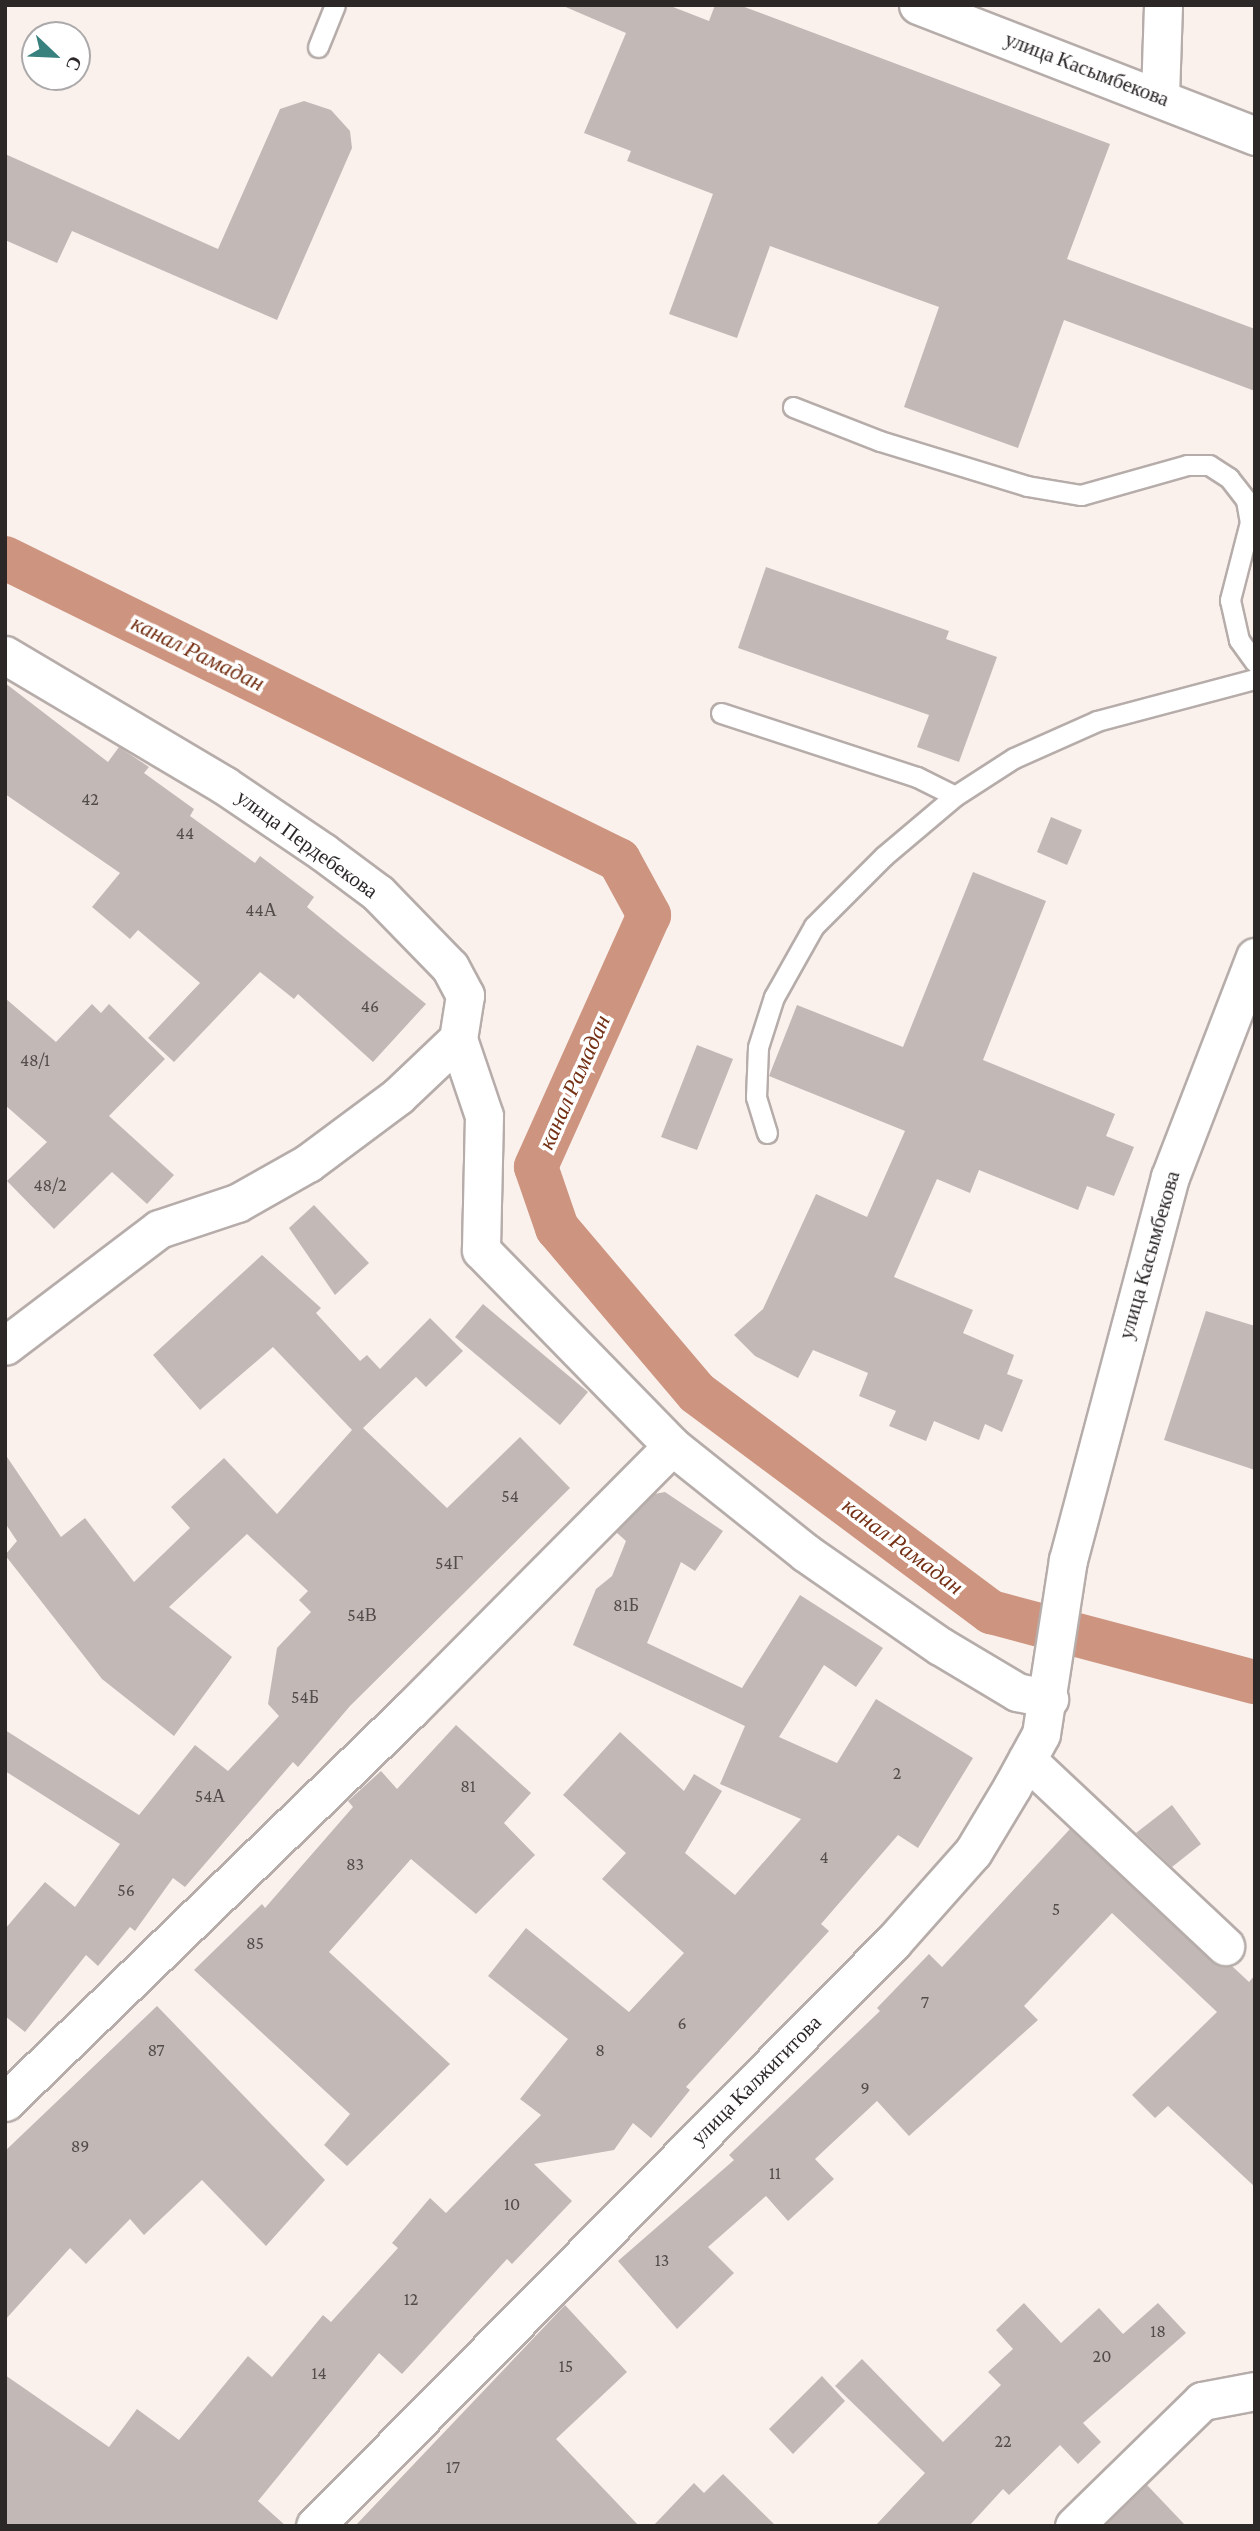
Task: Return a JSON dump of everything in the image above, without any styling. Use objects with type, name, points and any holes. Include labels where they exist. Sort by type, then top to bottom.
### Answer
[{"type":"street","name":"улица Касымбекова","points":[[918,5],[1160,96],[1255,136]]},
{"type":"street","points":[[1160,96],[1163,5]]},
{"type":"street","name":"улица Пердебекова","points":[[5,655],[224,785],[378,893],[450,967],[465,995],[458,1039]]},
{"type":"street","name":"улица Касымбекова","points":[[1068,1560],[1170,1177],[1255,957]]},
{"type":"street","points":[[5,1346],[159,1229],[237,1203],[308,1163],[398,1096],[458,1039],[484,1116],[481,1250],[672,1446],[806,1553],[940,1646],[1017,1692],[1049,1699]]},
{"type":"street","points":[[5,2102],[410,1710],[672,1446]]},
{"type":"street","name":"улица Калжигитова","points":[[315,2526],[892,1942],[972,1852],[1027,1760],[1049,1699],[1068,1560]]},
{"type":"street","points":[[1027,1760],[1225,1946]]},
{"type":"street","points":[[1074,2526],[1202,2401],[1255,2391]]},
{"type":"lane","points":[[318,47],[335,5]]},
{"type":"lane","points":[[793,407],[880,441],[1027,485],[1081,495],[1187,465],[1209,465],[1229,478],[1246,500],[1250,522],[1230,600],[1239,640],[1255,662]]},
{"type":"lane","points":[[767,1133],[756,1097],[758,1047],[774,997],[814,926],[955,796],[1013,758],[1097,721],[1255,679]]},
{"type":"lane","points":[[722,713],[917,778],[955,796]]},
{"type":"building","points":[[561,5],[668,5],[709,21],[715,5],[739,5],[1110,144],[1067,259],[1255,329],[1255,391],[1064,320],[1018,448],[904,407],[939,307],[770,246],[737,338],[669,314],[713,194],[627,161],[631,151],[584,133],[626,33]]},
{"type":"building","points":[[304,101],[331,110],[350,131],[352,148],[277,320],[72,231],[57,263],[5,240],[5,154],[218,249],[280,109]]},
{"type":"building","points":[[766,567],[949,631],[946,639],[997,657],[959,762],[917,747],[929,715],[738,648]]},
{"type":"building","points":[[5,683],[108,762],[119,747],[149,767],[144,773],[194,809],[190,816],[255,863],[260,856],[314,897],[307,907],[426,1004],[373,1062],[298,994],[294,999],[260,972],[174,1062],[148,1038],[200,983],[138,930],[130,939],[92,907],[120,873],[5,794]]},
{"type":"building","points":[[1051,817],[1082,830],[1067,865],[1037,852]]},
{"type":"building","points":[[973,872],[1046,901],[983,1060],[1115,1114],[1106,1136],[1134,1147],[1114,1196],[1087,1186],[1078,1210],[979,1170],[970,1193],[937,1179],[894,1277],[973,1310],[963,1333],[1014,1355],[1007,1374],[1023,1380],[1002,1432],[985,1424],[979,1440],[934,1421],[926,1441],[889,1426],[896,1411],[859,1396],[868,1373],[813,1350],[798,1378],[755,1356],[734,1335],[763,1309],[816,1194],[867,1217],[905,1131],[769,1076],[797,1005],[903,1047]]},
{"type":"building","points":[[5,998],[56,1042],[92,1004],[101,1013],[109,1004],[165,1059],[109,1116],[174,1175],[147,1204],[112,1172],[54,1229],[7,1181],[47,1142],[5,1105]]},
{"type":"building","points":[[697,1045],[733,1059],[697,1150],[661,1137]]},
{"type":"building","points":[[314,1205],[369,1263],[335,1295],[289,1228]]},
{"type":"building","points":[[262,1255],[321,1308],[316,1313],[360,1361],[367,1355],[380,1369],[430,1318],[463,1351],[426,1387],[416,1377],[363,1428],[447,1508],[520,1437],[570,1488],[350,1706],[298,1767],[293,1762],[185,1887],[173,1878],[135,1931],[130,1927],[98,1966],[86,1955],[25,2032],[5,2016],[5,1929],[45,1882],[75,1907],[120,1844],[5,1771],[5,1730],[139,1815],[195,1745],[228,1771],[279,1716],[268,1704],[277,1648],[311,1612],[299,1600],[308,1591],[247,1534],[169,1607],[232,1657],[174,1736],[102,1679],[5,1555],[17,1541],[5,1523],[5,1454],[61,1537],[85,1518],[134,1582],[190,1528],[171,1507],[224,1458],[277,1514],[352,1430],[273,1347],[200,1410],[153,1355]]},
{"type":"building","points":[[483,1304],[588,1392],[560,1425],[455,1337]]},
{"type":"building","points":[[1206,1311],[1255,1326],[1255,1470],[1164,1440]]},
{"type":"building","points":[[665,1492],[723,1531],[695,1571],[681,1562],[647,1643],[742,1688],[800,1595],[883,1648],[856,1687],[824,1665],[779,1737],[837,1763],[876,1699],[973,1758],[918,1848],[898,1835],[821,1924],[829,1931],[686,2087],[690,2090],[651,2138],[633,2123],[614,2150],[534,2164],[572,2201],[512,2264],[507,2259],[402,2374],[379,2353],[258,2501],[286,2526],[5,2526],[5,2375],[109,2447],[137,2409],[179,2440],[248,2356],[272,2377],[323,2315],[331,2322],[398,2248],[392,2243],[430,2198],[446,2213],[541,2115],[520,2099],[568,2039],[488,1976],[526,1928],[629,2012],[684,1953],[602,1879],[626,1853],[563,1795],[620,1732],[684,1791],[694,1774],[722,1791],[685,1853],[735,1895],[801,1819],[720,1784],[745,1726],[573,1645],[596,1589],[612,1576],[626,1541],[616,1532],[654,1494]]},
{"type":"building","points":[[456,1725],[531,1793],[504,1823],[535,1855],[476,1914],[411,1859],[329,1952],[450,2064],[347,2166],[324,2145],[350,2114],[194,1970],[262,1904],[265,1908],[353,1807],[348,1801],[381,1771],[397,1789]]},
{"type":"building","points":[[1172,1805],[1201,1844],[1172,1867],[1136,1833]]},
{"type":"building","points":[[1070,1829],[1211,1961],[1232,1966],[1249,1982],[1255,1975],[1255,2187],[1168,2106],[1155,2118],[1132,2095],[1217,2012],[1112,1913],[1024,2006],[1038,2020],[909,2136],[877,2101],[815,2159],[834,2179],[788,2221],[766,2196],[708,2247],[734,2273],[677,2329],[618,2261],[734,2160],[729,2155],[880,2011],[877,2008],[929,1954],[942,1967]]},
{"type":"building","points":[[157,2006],[325,2180],[266,2246],[202,2180],[144,2235],[130,2219],[86,2264],[70,2248],[5,2320],[5,2151]]},
{"type":"building","points":[[1024,2303],[1061,2343],[1099,2308],[1123,2334],[1158,2303],[1186,2333],[1083,2423],[1101,2442],[1078,2464],[1060,2445],[1009,2495],[1003,2489],[969,2526],[875,2526],[925,2473],[835,2386],[862,2359],[943,2442],[1001,2385],[988,2372],[1013,2349],[996,2330]]},
{"type":"building","points":[[565,2305],[627,2372],[556,2439],[639,2526],[355,2526]]},
{"type":"building","points":[[822,2376],[845,2401],[793,2454],[769,2429]]},
{"type":"building","points":[[723,2474],[776,2526],[653,2526],[694,2483],[704,2493]]},
{"type":"building","points":[[1147,2485],[1186,2526],[1105,2526]]},
{"type":"waterway","name":"канал Рамадан","points":[[5,558],[619,860],[649,915],[536,1167],[557,1228],[697,1393],[991,1612],[1255,1682]]}]
